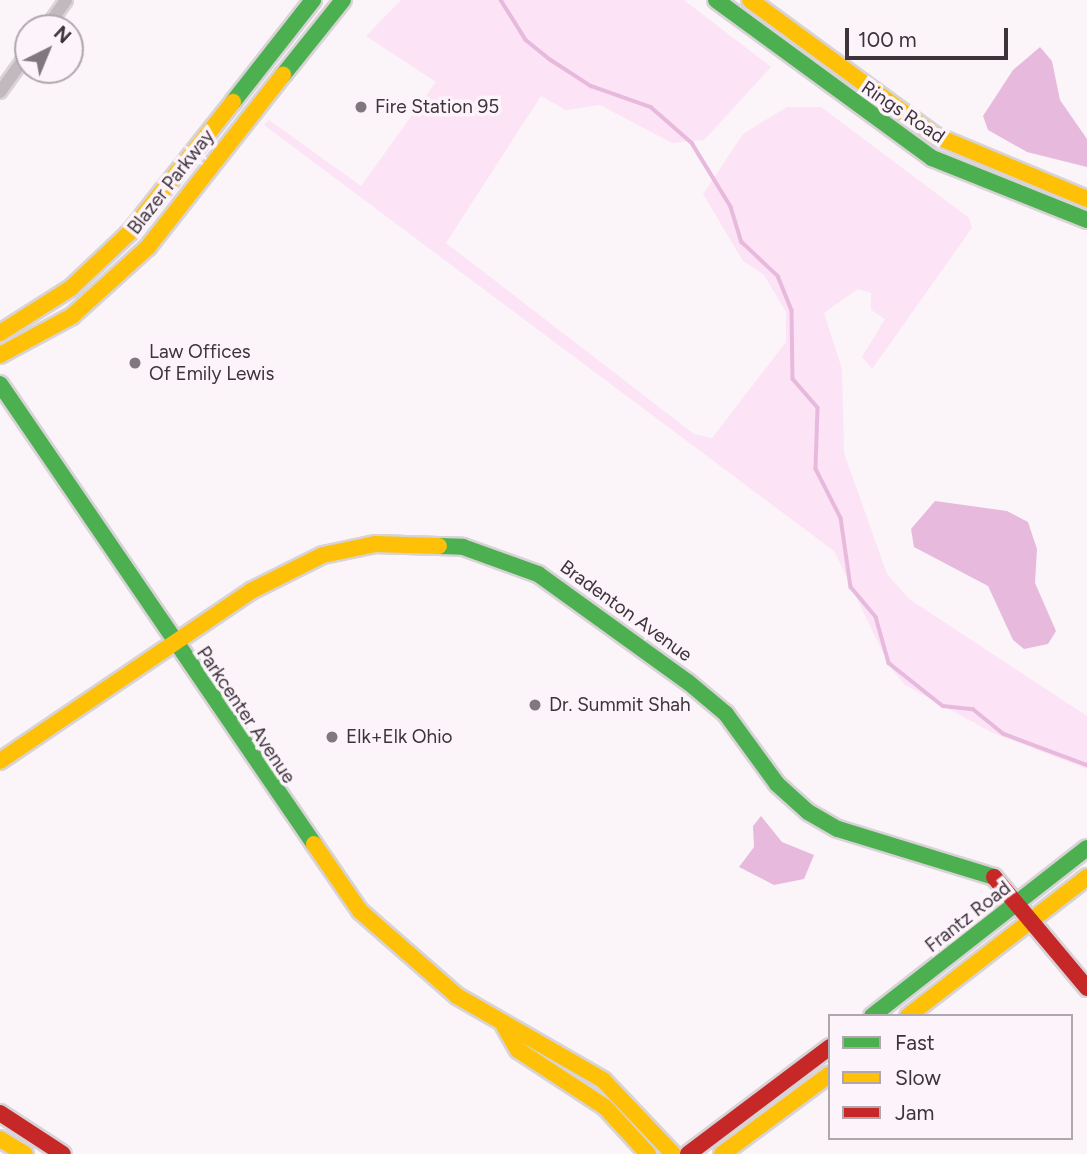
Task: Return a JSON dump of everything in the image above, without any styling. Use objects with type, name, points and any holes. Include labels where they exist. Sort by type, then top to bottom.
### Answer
[{"type":"street","name":"Blazer Parkway","points":[[0,332],[71,288],[130,232],[313,0]]},
{"type":"street","name":"Blazer Parkway","points":[[0,355],[72,316],[148,247],[343,0]]},
{"type":"street","name":"Rings Road","points":[[716,0],[932,158],[1087,220]]},
{"type":"street","name":"Rings Road","points":[[750,0],[936,136],[1012,173],[1087,199]]},
{"type":"street","points":[[0,92],[14,72]]},
{"type":"street","name":"Parkcenter Avenue","points":[[0,384],[173,644],[360,911],[418,967],[504,1026],[531,1034],[603,1080],[673,1154]]},
{"type":"street","name":"Bradenton Avenue","points":[[0,761],[251,592],[323,555],[419,542],[498,556],[562,589],[711,700],[777,784],[808,812],[838,829],[975,867],[1018,905],[1087,988]]},
{"type":"street","name":"Frantz Road","points":[[875,1014],[1018,905],[1087,848]]},
{"type":"street","points":[[911,1014],[1087,877]]},
{"type":"street","name":"Parkcenter Avenue","points":[[504,1026],[518,1050],[605,1107],[648,1154]]},
{"type":"street","points":[[688,1154],[828,1049]]},
{"type":"street","points":[[722,1154],[828,1075]]},
{"type":"street","points":[[0,1113],[63,1154]]},
{"type":"street","points":[[0,1139],[25,1154]]},
{"type":"shaded area","points":[[401,0],[684,0],[771,67],[704,140],[672,143],[600,105],[566,110],[541,96],[446,243],[694,434],[712,438],[786,342],[786,312],[764,275],[743,261],[703,194],[743,134],[787,107],[821,107],[969,218],[972,228],[872,369],[862,357],[885,319],[871,310],[871,293],[858,289],[824,313],[842,369],[844,453],[887,574],[909,599],[1087,716],[1087,769],[991,732],[905,685],[890,667],[834,551],[264,125],[269,120],[361,186],[436,82],[366,36]]},
{"type":"shaded area","points":[[1040,47],[1052,61],[1060,100],[1087,139],[1087,167],[1027,152],[988,130],[983,116],[1013,70]]},
{"type":"shaded area","points":[[935,501],[1007,511],[1028,522],[1037,549],[1035,583],[1056,631],[1048,644],[1024,649],[1013,640],[988,586],[914,547],[911,529]]},
{"type":"shaded area","points":[[761,816],[782,842],[814,855],[804,879],[774,885],[739,867],[754,847],[753,826]]},
{"type":"waterway","points":[[501,0],[526,40],[551,60],[591,86],[651,107],[692,143],[731,207],[742,242],[778,276],[792,310],[793,379],[818,408],[816,469],[841,518],[851,587],[876,617],[889,663],[943,706],[973,709],[1004,734],[1087,765]]},
{"type":"traffic: fast","points":[[233,102],[313,0]]},
{"type":"traffic: fast","points":[[283,75],[343,0]]},
{"type":"traffic: fast","points":[[716,0],[932,158],[1087,220]]},
{"type":"traffic: fast","points":[[0,384],[314,844]]},
{"type":"traffic: fast","points":[[439,546],[463,547],[538,574],[688,682],[726,714],[777,784],[808,812],[838,829],[994,877]]},
{"type":"traffic: fast","points":[[875,1014],[1087,848]]},
{"type":"traffic: slow","points":[[750,0],[936,136],[1087,199]]},
{"type":"traffic: slow","points":[[0,355],[72,316],[148,247],[283,75]]},
{"type":"traffic: slow","points":[[0,333],[71,288],[130,232],[233,102]]},
{"type":"traffic: slow","points":[[0,761],[251,591],[323,555],[375,544],[439,546]]},
{"type":"traffic: slow","points":[[314,844],[360,911],[457,996],[603,1080],[673,1154]]},
{"type":"traffic: slow","points":[[911,1014],[1087,877]]},
{"type":"traffic: slow","points":[[504,1026],[518,1050],[605,1107],[648,1154]]},
{"type":"traffic: slow","points":[[722,1154],[828,1075]]},
{"type":"traffic: slow","points":[[0,1139],[25,1154]]},
{"type":"traffic: jam","points":[[994,877],[1087,988]]},
{"type":"traffic: jam","points":[[688,1154],[828,1049]]},
{"type":"traffic: jam","points":[[0,1113],[63,1154]]},
{"type":"place","name":"Fire Station 95","points":[[361,107]]},
{"type":"place","name":"Law Offices Of Emily Lewis","points":[[135,363]]},
{"type":"place","name":"Dr. Summit Shah","points":[[535,705]]},
{"type":"place","name":"Elk+Elk Ohio","points":[[332,737]]}]
